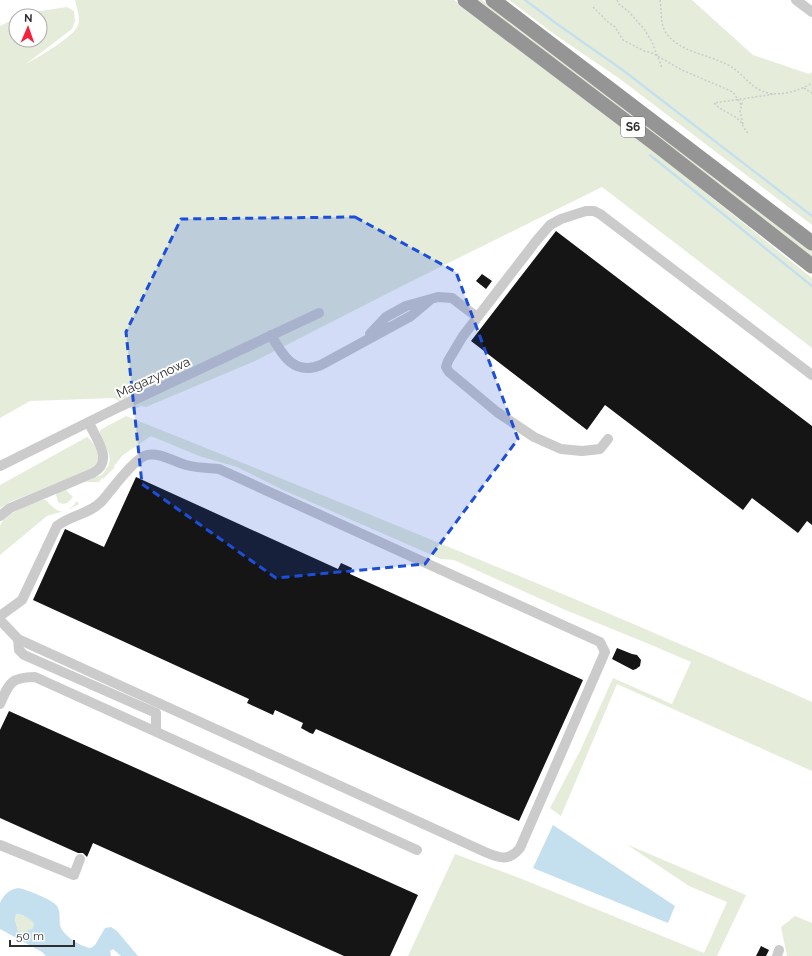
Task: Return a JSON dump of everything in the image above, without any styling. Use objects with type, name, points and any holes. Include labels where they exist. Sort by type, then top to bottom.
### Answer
[{"type":"highway","name":"S6","points":[[465,0],[657,145],[812,266]]},
{"type":"highway","name":"S6","points":[[493,0],[812,243]]},
{"type":"street","points":[[796,0],[812,12]]},
{"type":"street","points":[[608,439],[600,449],[582,450],[561,449],[556,447],[534,437],[506,419],[446,367],[463,336],[545,229],[561,219],[586,211],[594,211],[612,223],[812,376]]},
{"type":"street","points":[[271,335],[285,358],[293,364],[308,368],[321,365],[365,340],[386,317],[406,306],[438,297],[452,298],[477,317]]},
{"type":"street","name":"Magazynowa","points":[[0,466],[319,313]]},
{"type":"street","points":[[0,516],[10,508],[93,474],[99,470],[103,464],[104,457],[89,423]]},
{"type":"street","points":[[0,616],[22,600],[57,526],[64,521],[93,509],[101,502],[136,461],[146,455],[156,455],[186,465],[220,469],[600,642],[605,652],[520,848],[510,857],[503,858],[18,639],[0,620]]},
{"type":"street","points":[[18,639],[19,650],[24,655],[156,713],[156,732]]},
{"type":"street","points":[[0,704],[5,692],[12,682],[21,677],[35,678],[417,850]]},
{"type":"street","points":[[0,845],[74,875],[80,859]]},
{"type":"path","points":[[617,0],[619,4],[629,12],[644,29],[652,42],[662,68]]},
{"type":"path","points":[[660,0],[665,32],[680,46],[729,65],[762,92],[778,94]]},
{"type":"path","points":[[593,7],[615,27],[623,40],[644,51],[652,53],[682,70],[733,92],[742,106]]},
{"type":"path","points":[[742,124],[734,116],[718,108],[714,103],[795,92],[812,83]]},
{"type":"path","points":[[804,88],[812,93]]},
{"type":"path","points":[[744,100],[740,112],[743,128],[748,133]]},
{"type":"highlighted area","points":[[355,217],[456,272],[518,439],[425,564],[276,578],[142,484],[126,332],[181,219]]},
{"type":"green space","points":[[75,0],[454,0],[652,150],[812,278],[812,348],[602,187],[255,361],[146,407],[141,406],[133,410],[114,398],[30,401],[0,418],[0,26],[8,22],[8,48],[47,48],[26,64],[55,46],[75,30],[79,22]]},
{"type":"green space","points":[[474,0],[482,0],[812,251],[812,257]]},
{"type":"green space","points":[[509,0],[692,0],[753,55],[809,74],[812,72],[812,225],[620,79],[554,34]]},
{"type":"green space","points":[[67,7],[74,11],[75,21],[72,29],[48,47],[48,10]]},
{"type":"green space","points":[[126,416],[556,591],[812,702],[812,771],[617,684],[561,816],[550,808],[580,751],[613,678],[672,704],[691,662],[563,609],[454,560],[441,559],[281,489],[237,467],[199,456],[151,436],[123,455],[114,466],[115,467],[99,482],[84,482],[66,490],[73,497],[70,501],[63,504],[58,502],[56,495],[57,493],[103,474],[110,460],[109,454],[100,434],[100,430]]},
{"type":"green space","points":[[87,437],[97,449],[98,453],[97,461],[90,470],[10,502],[0,508],[0,485]]},
{"type":"green space","points":[[42,500],[46,500],[57,510],[64,511],[47,516],[0,555],[0,526],[2,521],[12,513]]},
{"type":"green space","points":[[77,501],[79,504],[66,511],[73,506]]},
{"type":"green space","points":[[626,844],[746,895],[717,956],[408,956],[455,854],[517,877],[704,953],[727,902],[689,886]]},
{"type":"green space","points":[[16,914],[24,915],[34,922],[33,928],[22,933],[18,931],[15,920]]},
{"type":"green space","points":[[795,916],[812,923],[812,956],[787,956],[781,927]]},
{"type":"water","points":[[553,825],[675,906],[668,923],[533,868]]},
{"type":"water","points":[[18,888],[33,893],[55,904],[59,911],[61,929],[77,943],[91,948],[95,945],[105,928],[111,927],[117,931],[138,956],[121,956],[113,949],[110,951],[111,956],[46,956],[42,952],[0,929],[0,903],[9,891]],"holes":[[[16,914],[30,919],[34,923],[33,928],[22,933],[18,931],[15,920]]]},
{"type":"building","points":[[556,231],[812,426],[812,525],[807,521],[798,533],[752,498],[743,510],[605,405],[587,430],[471,341]]},
{"type":"building","points":[[482,274],[492,281],[486,289],[476,281]]},
{"type":"building","points":[[136,477],[338,569],[341,563],[352,568],[350,574],[583,680],[519,821],[316,729],[313,734],[310,733],[301,728],[303,723],[275,710],[273,715],[247,703],[249,699],[33,600],[65,529],[104,547]]},
{"type":"building","points":[[617,648],[637,655],[641,660],[640,666],[633,670],[612,659]]},
{"type":"building","points":[[9,711],[418,895],[390,956],[344,956],[93,843],[87,857],[83,853],[78,853],[0,818],[0,730]]},
{"type":"building","points":[[761,946],[769,950],[766,956],[756,956]]},
{"type":"waterway","points":[[525,0],[624,71],[812,216]]},
{"type":"waterway","points":[[650,155],[812,286]]}]
